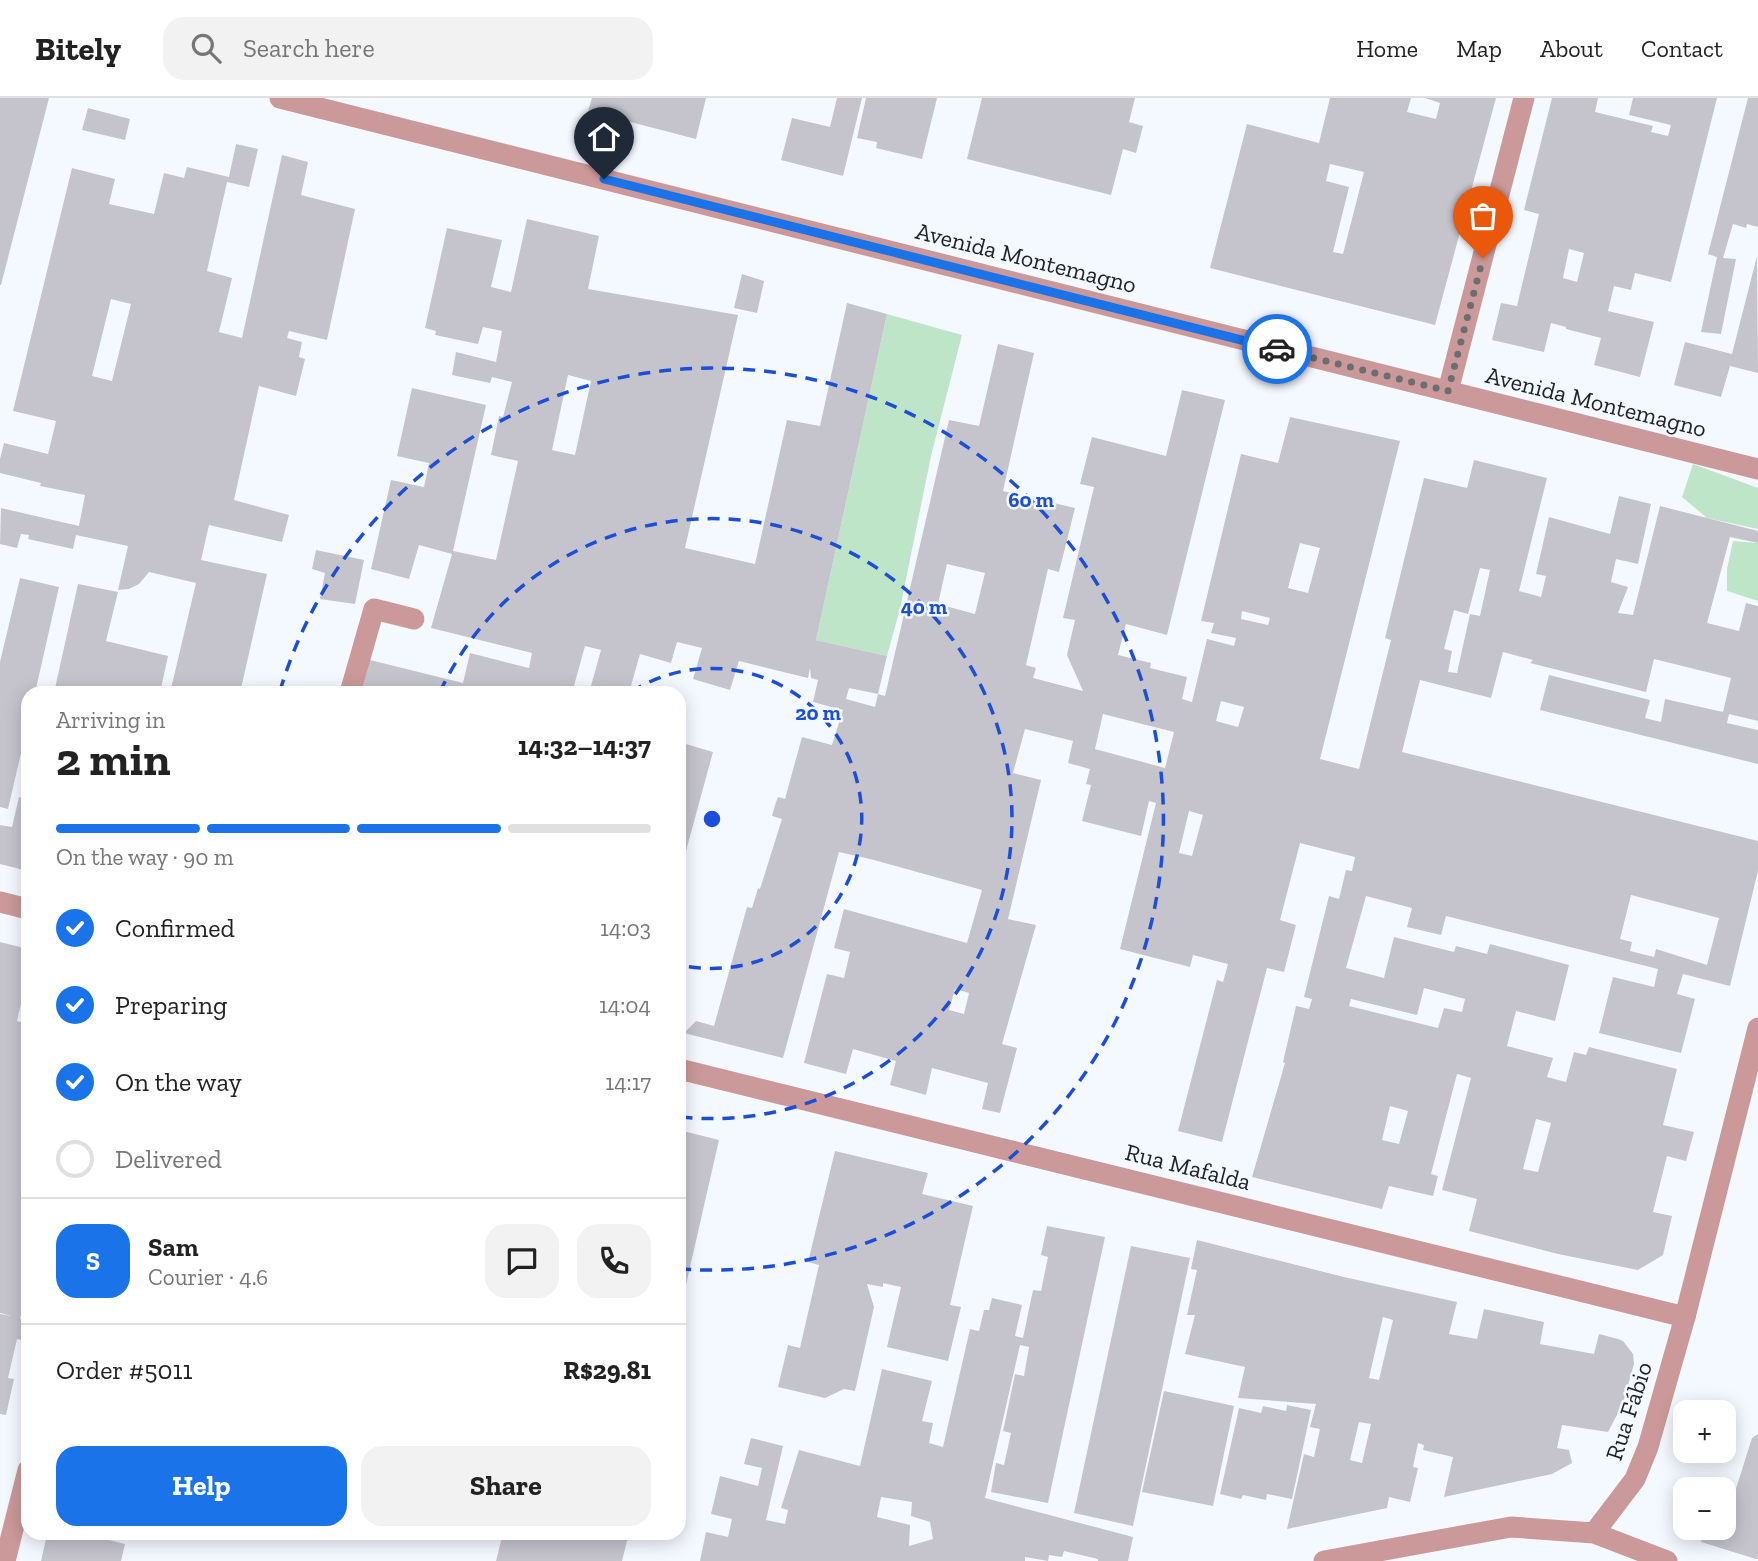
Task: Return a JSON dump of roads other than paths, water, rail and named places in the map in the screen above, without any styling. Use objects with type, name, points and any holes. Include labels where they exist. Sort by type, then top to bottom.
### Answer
[{"type":"street","name":"Avenida Montemagno","points":[[280,98],[1758,469]]},
{"type":"street","points":[[1448,391],[1524,98]]},
{"type":"street","points":[[352,686],[374,609],[414,619]]},
{"type":"street","points":[[0,902],[21,907]]},
{"type":"street","name":"Rua Fábio","points":[[1594,1533],[1635,1479],[1648,1447],[1685,1317],[1758,1028]]},
{"type":"street","name":"Rua Mafalda","points":[[686,1071],[1685,1317]]},
{"type":"street","points":[[5,1561],[21,1498]]},
{"type":"street","points":[[1324,1561],[1511,1527],[1594,1533],[1667,1561]]}]
